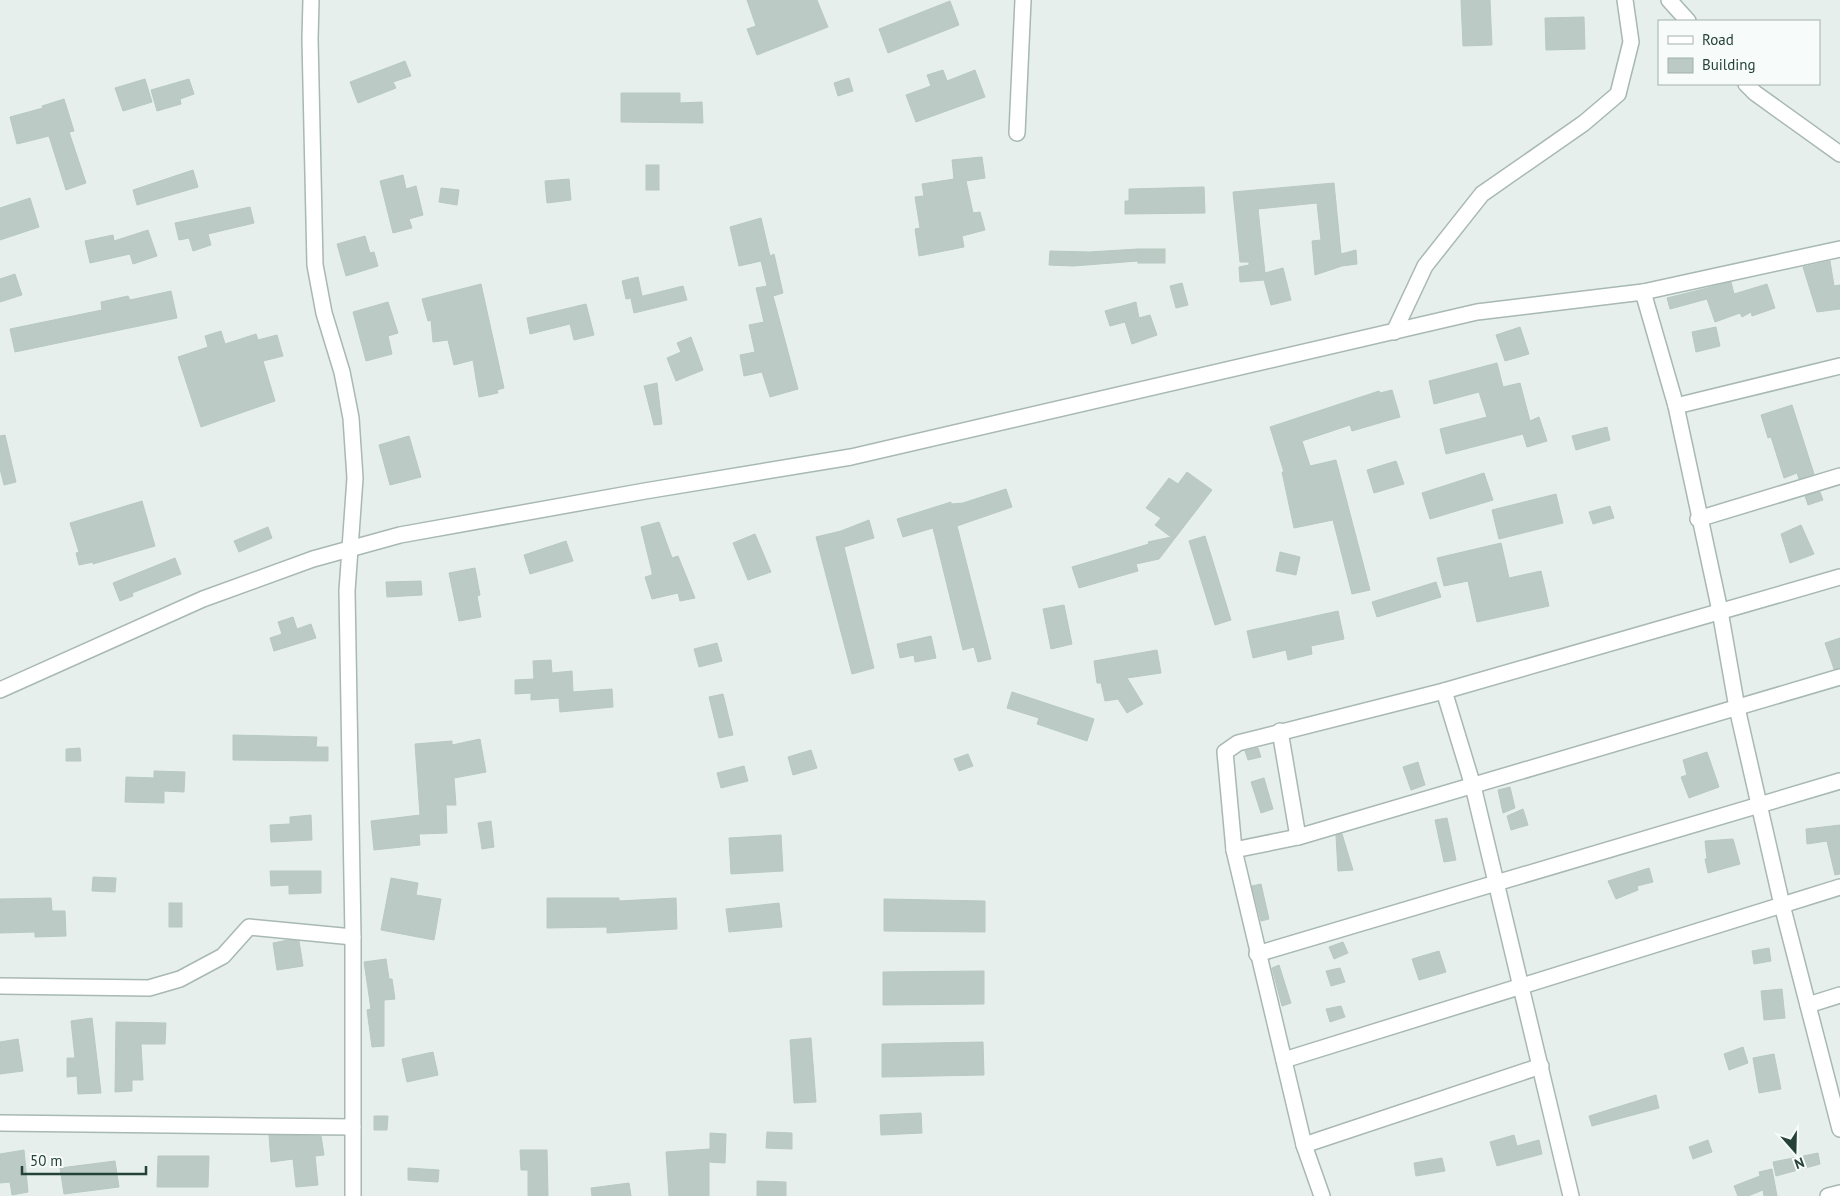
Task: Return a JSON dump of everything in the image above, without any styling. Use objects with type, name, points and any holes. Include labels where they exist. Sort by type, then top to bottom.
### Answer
[{"type":"street","points":[[311,0],[310,49],[315,265],[324,313],[342,372],[351,418],[355,478],[347,613],[353,937],[352,1196]]},
{"type":"street","points":[[1018,133],[1023,0]]},
{"type":"street","points":[[1394,332],[1426,266],[1482,194],[1584,123],[1618,94],[1631,42],[1624,0]]},
{"type":"street","points":[[1669,0],[1687,20]]},
{"type":"street","points":[[1747,85],[1755,94],[1840,154]]},
{"type":"street","points":[[0,690],[202,599],[313,560],[400,535],[851,457],[1477,312],[1643,292],[1840,249]]},
{"type":"street","points":[[1643,292],[1676,406],[1698,519],[1720,611],[1737,708],[1759,806],[1808,1005],[1837,1105],[1840,1129]]},
{"type":"street","points":[[1676,406],[1840,366]]},
{"type":"street","points":[[1698,519],[1840,476]]},
{"type":"street","points":[[1322,1196],[1304,1144],[1257,954],[1234,850],[1225,752],[1238,742],[1444,691],[1840,578]]},
{"type":"street","points":[[1234,850],[1298,837],[1840,678]]},
{"type":"street","points":[[1444,691],[1473,786],[1542,1066],[1570,1196]]},
{"type":"street","points":[[1280,731],[1298,837]]},
{"type":"street","points":[[1257,954],[1840,781]]},
{"type":"street","points":[[1284,1060],[1840,887]]},
{"type":"street","points":[[0,986],[150,988],[180,979],[223,956],[249,927],[353,937]]},
{"type":"street","points":[[1808,1005],[1840,995]]},
{"type":"street","points":[[1304,1144],[1542,1066]]},
{"type":"street","points":[[0,1123],[353,1127]]},
{"type":"street","points":[[1828,1196],[1840,1193]]},
{"type":"building","points":[[747,0],[817,0],[828,27],[757,55],[747,29],[756,26]]},
{"type":"building","points":[[1461,0],[1490,0],[1492,45],[1463,46]]},
{"type":"building","points":[[950,1],[959,25],[888,53],[879,29]]},
{"type":"building","points":[[1584,17],[1585,49],[1546,50],[1545,18]]},
{"type":"building","points":[[405,61],[411,76],[393,82],[396,88],[358,103],[350,82]]},
{"type":"building","points":[[943,70],[947,81],[975,70],[985,97],[916,122],[906,95],[931,86],[927,75]]},
{"type":"building","points":[[849,78],[853,91],[838,96],[834,83]]},
{"type":"building","points":[[145,79],[152,102],[123,111],[115,88]]},
{"type":"building","points":[[189,79],[194,94],[180,99],[181,104],[157,111],[151,90]]},
{"type":"building","points":[[621,93],[680,93],[680,103],[702,102],[703,123],[621,122]]},
{"type":"building","points":[[64,99],[74,131],[69,132],[86,183],[66,190],[49,136],[17,144],[10,117],[43,108],[42,106]]},
{"type":"building","points":[[982,157],[985,178],[966,181],[973,213],[980,212],[985,230],[962,236],[964,247],[919,256],[915,229],[920,228],[915,197],[924,196],[922,184],[954,179],[952,160]]},
{"type":"building","points":[[646,165],[659,165],[659,190],[646,190]]},
{"type":"building","points":[[193,170],[198,187],[137,205],[133,190]]},
{"type":"building","points":[[403,175],[406,189],[416,186],[423,215],[409,219],[412,228],[393,233],[380,181]]},
{"type":"building","points":[[569,179],[571,200],[547,203],[545,181]]},
{"type":"building","points":[[1334,183],[1341,254],[1356,250],[1357,264],[1342,266],[1315,275],[1312,241],[1321,240],[1317,203],[1258,209],[1265,273],[1283,268],[1291,300],[1271,305],[1264,280],[1240,282],[1239,267],[1249,265],[1249,262],[1240,262],[1233,192]]},
{"type":"building","points":[[1204,187],[1205,213],[1125,214],[1125,201],[1129,201],[1129,189]]},
{"type":"building","points":[[441,188],[459,190],[457,205],[439,202]]},
{"type":"building","points":[[30,198],[39,227],[0,240],[0,208]]},
{"type":"building","points":[[250,207],[254,223],[208,234],[211,245],[193,251],[189,238],[179,240],[175,223]]},
{"type":"building","points":[[761,218],[770,256],[774,254],[783,293],[773,296],[798,389],[770,397],[762,372],[744,376],[740,355],[755,352],[749,325],[764,322],[756,288],[767,286],[761,261],[739,266],[730,227]]},
{"type":"building","points":[[148,230],[157,256],[133,264],[130,254],[90,263],[85,241],[113,235],[114,241]]},
{"type":"building","points":[[365,236],[370,253],[374,252],[378,266],[346,276],[337,244]]},
{"type":"building","points":[[1138,249],[1165,249],[1165,263],[1138,263]]},
{"type":"building","points":[[1138,249],[1138,261],[1073,266],[1049,265],[1050,251],[1089,252]]},
{"type":"building","points":[[1830,261],[1834,286],[1840,285],[1840,309],[1817,312],[1803,267]]},
{"type":"building","points":[[15,274],[22,295],[0,302],[0,279]]},
{"type":"building","points":[[638,277],[642,296],[626,299],[622,281]]},
{"type":"building","points":[[1731,282],[1734,294],[1767,284],[1775,308],[1752,316],[1751,312],[1742,317],[1740,313],[1715,322],[1707,299],[1670,309],[1667,298]]},
{"type":"building","points":[[1182,283],[1188,305],[1176,308],[1170,286]]},
{"type":"building","points":[[481,284],[504,388],[497,390],[498,393],[479,397],[473,360],[454,365],[448,340],[433,342],[431,320],[428,321],[422,299]]},
{"type":"building","points":[[683,286],[687,300],[634,313],[631,299]]},
{"type":"building","points":[[171,291],[177,318],[15,352],[10,329],[102,310],[101,302],[128,296],[130,300]]},
{"type":"building","points":[[388,302],[398,333],[388,336],[392,354],[366,361],[353,312]]},
{"type":"building","points":[[1136,302],[1139,318],[1150,315],[1157,335],[1132,344],[1125,322],[1110,326],[1105,311]]},
{"type":"building","points":[[586,304],[594,335],[574,340],[570,324],[530,334],[527,318]]},
{"type":"building","points":[[1520,327],[1529,354],[1505,361],[1496,335]]},
{"type":"building","points":[[1716,327],[1720,346],[1696,352],[1692,332]]},
{"type":"building","points":[[221,331],[225,344],[256,334],[258,340],[277,335],[283,356],[263,361],[275,401],[201,427],[178,357],[208,347],[205,336]]},
{"type":"building","points":[[691,337],[703,370],[676,381],[667,358],[681,352],[677,343]]},
{"type":"building","points":[[1497,363],[1503,387],[1520,383],[1530,421],[1539,417],[1547,441],[1527,447],[1523,434],[1446,454],[1440,429],[1487,417],[1479,392],[1434,404],[1429,381]]},
{"type":"building","points":[[657,383],[662,424],[654,425],[644,386]]},
{"type":"building","points":[[1392,390],[1400,417],[1352,431],[1350,425],[1302,441],[1310,466],[1336,460],[1370,590],[1352,594],[1333,520],[1294,528],[1282,472],[1284,472],[1270,427],[1379,391],[1380,393]]},
{"type":"building","points":[[1792,405],[1814,474],[1799,479],[1797,473],[1784,478],[1771,437],[1768,438],[1761,415]]},
{"type":"building","points":[[1607,427],[1610,440],[1576,450],[1572,436]]},
{"type":"building","points":[[5,435],[16,482],[4,485],[0,469],[0,436]]},
{"type":"building","points":[[409,436],[421,477],[390,485],[379,445]]},
{"type":"building","points":[[1396,461],[1404,484],[1374,493],[1367,470]]},
{"type":"building","points":[[1187,472],[1212,490],[1159,559],[1136,564],[1138,571],[1079,588],[1072,567],[1149,544],[1148,542],[1171,537],[1155,525],[1161,518],[1146,508],[1169,478],[1178,484]]},
{"type":"building","points":[[1484,473],[1493,500],[1430,519],[1422,493]]},
{"type":"building","points":[[1006,489],[1012,507],[957,526],[991,659],[978,662],[974,647],[963,650],[933,528],[903,537],[897,519],[951,502],[951,504],[963,503]]},
{"type":"building","points":[[1820,492],[1823,500],[1808,505],[1805,496]]},
{"type":"building","points":[[1556,494],[1563,523],[1499,539],[1492,510]]},
{"type":"building","points":[[142,501],[155,546],[93,564],[93,562],[79,565],[76,553],[79,552],[70,523]]},
{"type":"building","points":[[1610,506],[1614,518],[1593,524],[1589,512]]},
{"type":"building","points":[[869,520],[874,538],[844,547],[874,668],[852,674],[816,537],[841,531]]},
{"type":"building","points":[[659,522],[672,558],[678,556],[695,598],[680,601],[678,593],[652,599],[645,577],[652,575],[652,572],[641,527]]},
{"type":"building","points":[[1801,525],[1814,554],[1790,563],[1781,534]]},
{"type":"building","points":[[268,527],[272,538],[239,552],[234,541]]},
{"type":"building","points":[[755,534],[771,572],[748,580],[733,543]]},
{"type":"building","points":[[1205,536],[1231,620],[1215,625],[1189,541]]},
{"type":"building","points":[[566,541],[573,561],[530,574],[524,555]]},
{"type":"building","points":[[1501,543],[1509,578],[1541,571],[1549,606],[1477,622],[1468,581],[1444,586],[1437,558]]},
{"type":"building","points":[[1280,552],[1300,557],[1296,575],[1276,571]]},
{"type":"building","points":[[175,558],[181,574],[132,593],[133,596],[120,601],[113,583]]},
{"type":"building","points":[[475,568],[480,595],[477,596],[481,617],[459,621],[449,573]]},
{"type":"building","points":[[421,581],[422,595],[387,597],[386,582]]},
{"type":"building","points":[[1436,582],[1441,597],[1377,617],[1372,602]]},
{"type":"building","points":[[1064,605],[1072,644],[1051,649],[1043,609]]},
{"type":"building","points":[[1338,611],[1344,639],[1311,646],[1312,654],[1288,660],[1286,650],[1253,658],[1247,631]]},
{"type":"building","points":[[293,617],[297,629],[311,624],[316,638],[274,651],[270,638],[282,634],[278,622]]},
{"type":"building","points":[[931,636],[936,658],[915,662],[914,655],[900,658],[897,644]]},
{"type":"building","points":[[1840,638],[1840,668],[1834,669],[1825,643]]},
{"type":"building","points":[[717,643],[722,661],[699,667],[694,649]]},
{"type":"building","points":[[1157,650],[1161,673],[1127,678],[1143,704],[1127,713],[1118,699],[1105,701],[1101,683],[1097,683],[1094,661]]},
{"type":"building","points":[[551,660],[552,673],[572,671],[573,692],[612,689],[613,707],[560,712],[559,698],[531,700],[531,693],[515,694],[515,680],[534,679],[533,661]]},
{"type":"building","points":[[1012,692],[1094,719],[1087,741],[1037,724],[1039,718],[1007,708]]},
{"type":"building","points":[[723,694],[733,735],[719,738],[709,697]]},
{"type":"building","points":[[233,735],[317,737],[316,747],[328,747],[328,761],[233,760]]},
{"type":"building","points":[[480,739],[486,772],[454,778],[456,805],[446,805],[447,833],[419,834],[420,845],[374,850],[371,821],[420,815],[415,744],[452,741],[452,745]]},
{"type":"building","points":[[80,748],[81,761],[66,761],[66,749]]},
{"type":"building","points":[[1258,748],[1261,757],[1248,760],[1245,751]]},
{"type":"building","points":[[811,750],[817,768],[793,775],[788,757]]},
{"type":"building","points":[[1707,752],[1719,787],[1689,798],[1681,777],[1687,775],[1683,760]]},
{"type":"building","points":[[968,754],[973,766],[959,771],[954,759]]},
{"type":"building","points":[[1418,762],[1425,785],[1411,790],[1403,767]]},
{"type":"building","points":[[744,766],[748,781],[721,788],[717,773]]},
{"type":"building","points":[[154,771],[185,772],[184,792],[164,791],[164,803],[125,802],[126,777],[154,778]]},
{"type":"building","points":[[1264,778],[1273,809],[1261,813],[1251,782]]},
{"type":"building","points":[[1510,787],[1515,808],[1503,813],[1498,790]]},
{"type":"building","points":[[1523,809],[1528,825],[1511,830],[1507,816]]},
{"type":"building","points":[[311,815],[312,840],[271,842],[270,825],[290,824],[290,817]]},
{"type":"building","points":[[1447,818],[1456,860],[1444,862],[1435,820]]},
{"type":"building","points":[[491,821],[494,847],[482,849],[478,823]]},
{"type":"building","points":[[1840,825],[1840,874],[1835,875],[1827,841],[1807,844],[1806,829]]},
{"type":"building","points":[[1342,834],[1353,870],[1338,871],[1336,835]]},
{"type":"building","points":[[781,835],[783,871],[731,874],[729,838]]},
{"type":"building","points":[[1733,839],[1740,864],[1708,873],[1705,859],[1707,859],[1705,841]]},
{"type":"building","points":[[1649,868],[1653,882],[1637,886],[1638,890],[1616,899],[1608,881]]},
{"type":"building","points":[[270,871],[321,871],[321,893],[289,894],[289,885],[271,886]]},
{"type":"building","points":[[93,877],[116,878],[115,892],[92,891]]},
{"type":"building","points":[[391,878],[418,883],[416,895],[441,899],[434,940],[381,930]]},
{"type":"building","points":[[1261,884],[1269,919],[1261,921],[1252,886]]},
{"type":"building","points":[[51,898],[52,911],[65,911],[66,936],[35,937],[35,932],[0,933],[0,899]]},
{"type":"building","points":[[547,898],[619,898],[619,901],[676,898],[677,929],[607,933],[607,927],[547,928]]},
{"type":"building","points":[[884,899],[985,901],[985,932],[884,931]]},
{"type":"building","points":[[169,903],[182,903],[182,927],[169,927]]},
{"type":"building","points":[[779,903],[782,927],[729,932],[726,909]]},
{"type":"building","points":[[288,940],[299,941],[303,966],[277,970],[273,943]]},
{"type":"building","points":[[1343,942],[1348,953],[1334,959],[1329,947]]},
{"type":"building","points":[[1769,948],[1771,961],[1754,964],[1752,951]]},
{"type":"building","points":[[1439,951],[1446,972],[1419,980],[1412,959]]},
{"type":"building","points":[[386,959],[395,999],[384,1000],[384,1046],[372,1047],[367,1010],[371,1009],[364,962]]},
{"type":"building","points":[[1279,965],[1291,1003],[1282,1006],[1272,968]]},
{"type":"building","points":[[1340,968],[1345,982],[1331,986],[1326,971]]},
{"type":"building","points":[[984,971],[984,1004],[883,1005],[883,972]]},
{"type":"building","points":[[1782,989],[1785,1018],[1764,1020],[1761,991]]},
{"type":"building","points":[[1341,1006],[1345,1017],[1330,1022],[1326,1009]]},
{"type":"building","points":[[92,1018],[101,1093],[78,1094],[77,1076],[67,1077],[67,1058],[75,1058],[71,1021]]},
{"type":"building","points":[[116,1022],[166,1023],[165,1044],[141,1044],[143,1080],[132,1080],[132,1091],[115,1092]]},
{"type":"building","points":[[811,1038],[816,1102],[794,1103],[790,1040]]},
{"type":"building","points":[[18,1039],[23,1071],[0,1074],[0,1042]]},
{"type":"building","points":[[983,1042],[984,1075],[882,1077],[882,1044]]},
{"type":"building","points":[[1743,1047],[1748,1063],[1729,1070],[1724,1054]]},
{"type":"building","points":[[433,1052],[438,1075],[407,1082],[402,1059]]},
{"type":"building","points":[[1774,1054],[1781,1089],[1759,1093],[1753,1058]]},
{"type":"building","points":[[1656,1095],[1659,1108],[1592,1126],[1589,1116]]},
{"type":"building","points":[[921,1113],[922,1133],[881,1135],[880,1115]]},
{"type":"building","points":[[374,1116],[388,1116],[387,1130],[374,1130]]},
{"type":"building","points":[[767,1132],[792,1133],[792,1149],[766,1148]]},
{"type":"building","points":[[710,1133],[726,1134],[725,1163],[709,1162],[709,1196],[669,1196],[666,1152],[710,1149]]},
{"type":"building","points":[[269,1135],[321,1136],[324,1155],[315,1156],[318,1185],[296,1187],[293,1159],[271,1162]]},
{"type":"building","points":[[1514,1135],[1517,1146],[1539,1140],[1542,1154],[1497,1166],[1490,1142]]},
{"type":"building","points":[[1708,1140],[1712,1152],[1693,1159],[1689,1147]]},
{"type":"building","points":[[24,1150],[28,1192],[12,1195],[10,1182],[0,1183],[0,1154]]},
{"type":"building","points":[[520,1150],[547,1150],[548,1196],[528,1196],[528,1170],[521,1170]]},
{"type":"building","points":[[1818,1153],[1820,1164],[1776,1176],[1773,1162]]},
{"type":"building","points":[[158,1156],[209,1156],[208,1187],[157,1187]]},
{"type":"building","points":[[1442,1158],[1445,1171],[1416,1176],[1414,1163]]},
{"type":"building","points":[[115,1161],[119,1187],[64,1194],[60,1168]]},
{"type":"building","points":[[408,1168],[439,1170],[438,1182],[408,1180]]},
{"type":"building","points":[[1772,1169],[1777,1196],[1764,1196],[1763,1190],[1748,1196],[1738,1196],[1734,1186],[1760,1176],[1759,1172]]},
{"type":"building","points":[[757,1181],[786,1182],[786,1196],[757,1196]]},
{"type":"building","points":[[629,1183],[631,1196],[592,1196],[591,1188]]}]
